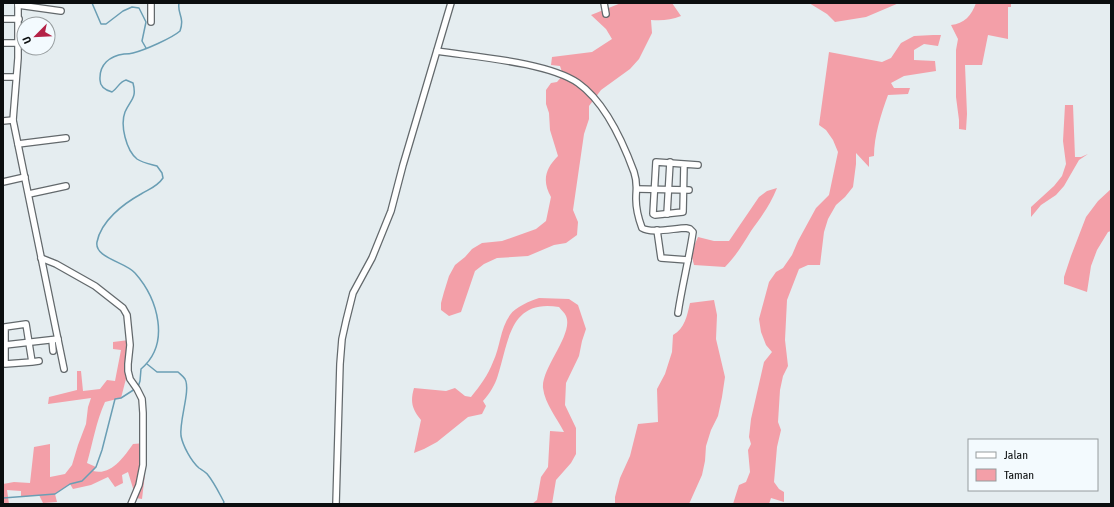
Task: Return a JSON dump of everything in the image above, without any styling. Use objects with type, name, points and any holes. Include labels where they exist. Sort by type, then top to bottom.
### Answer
[{"type":"street","points":[[151,3],[151,22]]},
{"type":"street","points":[[336,504],[340,364],[342,339],[346,321],[353,293],[372,258],[391,211],[403,165],[451,3]]},
{"type":"street","points":[[604,3],[606,14]]},
{"type":"street","points":[[19,16],[18,4],[61,11]]},
{"type":"street","points":[[3,19],[16,19]]},
{"type":"street","points":[[3,43],[16,43]]},
{"type":"street","points":[[437,51],[538,67],[568,77],[579,84],[599,104],[610,120],[633,171],[636,180],[637,207],[642,228],[646,230],[690,228],[692,232],[678,313]]},
{"type":"street","points":[[17,56],[13,120],[64,369]]},
{"type":"street","points":[[3,77],[16,77]]},
{"type":"street","points":[[3,121],[13,120]]},
{"type":"street","points":[[18,144],[66,138]]},
{"type":"street","points":[[684,165],[686,190],[683,212],[653,214],[653,189],[656,162],[698,165]]},
{"type":"street","points":[[667,214],[670,162]]},
{"type":"street","points":[[3,182],[25,177]]},
{"type":"street","points":[[29,194],[66,186]]},
{"type":"street","points":[[637,189],[686,190]]},
{"type":"street","points":[[657,230],[661,258],[688,260]]},
{"type":"street","points":[[41,258],[56,264],[95,286],[123,308],[127,315],[130,345],[128,364],[130,379],[142,399],[144,448],[139,485],[131,504]]},
{"type":"street","points":[[32,362],[26,324],[5,327],[5,364],[32,362],[39,361]]},
{"type":"street","points":[[5,345],[58,339]]},
{"type":"street","points":[[52,340],[53,351]]},
{"type":"green space","points":[[621,3],[672,3],[681,16],[666,20],[651,20],[652,33],[639,59],[630,69],[601,90],[589,106],[589,119],[584,134],[573,210],[578,222],[577,235],[566,243],[554,245],[528,256],[497,258],[484,264],[475,271],[461,312],[449,316],[441,310],[441,303],[449,276],[455,265],[472,249],[482,243],[502,241],[536,229],[546,221],[551,197],[546,186],[546,175],[550,166],[558,156],[550,130],[549,113],[546,104],[546,90],[551,83],[557,82],[563,75],[560,66],[551,65],[552,57],[592,52],[612,39],[606,29],[591,15]]},
{"type":"green space","points":[[809,3],[899,3],[866,17],[835,22],[827,14]]},
{"type":"green space","points":[[976,3],[1011,3],[1011,7],[1008,7],[1008,39],[988,35],[982,65],[965,65],[967,114],[966,130],[959,129],[956,97],[956,50],[958,39],[951,25],[964,21],[970,15]]},
{"type":"green space","points":[[941,35],[938,46],[924,44],[914,50],[914,60],[935,61],[936,71],[904,76],[891,83],[894,88],[910,88],[908,94],[888,95],[880,117],[874,148],[874,156],[869,157],[869,167],[856,153],[853,187],[836,205],[828,219],[824,232],[820,265],[808,265],[799,269],[787,300],[785,340],[788,366],[783,376],[780,390],[778,422],[781,430],[777,447],[774,482],[779,489],[784,492],[784,502],[771,498],[769,504],[733,504],[739,485],[746,482],[750,472],[748,450],[751,444],[749,437],[751,419],[764,362],[772,352],[766,345],[761,332],[759,319],[769,282],[776,272],[783,268],[792,255],[816,208],[829,195],[838,152],[833,140],[826,130],[819,125],[829,52],[882,62],[891,58],[901,43],[914,36]]},
{"type":"green space","points":[[1065,105],[1073,105],[1075,157],[1081,157],[1088,154],[1079,160],[1064,186],[1056,195],[1041,205],[1031,217],[1031,207],[1054,186],[1062,176],[1066,164],[1063,141]]},
{"type":"green space","points":[[777,188],[772,200],[736,254],[725,267],[694,265],[691,253],[698,237],[714,241],[729,241],[759,197],[767,191]]},
{"type":"green space","points":[[1111,189],[1111,231],[1108,232],[1097,250],[1091,266],[1087,292],[1064,284],[1064,277],[1086,217],[1098,201]]},
{"type":"green space","points":[[539,298],[569,299],[578,305],[586,329],[579,356],[566,383],[565,405],[576,428],[576,454],[571,463],[556,480],[552,504],[532,504],[537,500],[541,477],[548,467],[550,431],[564,432],[549,405],[543,388],[547,371],[566,332],[567,323],[565,315],[559,307],[543,306],[530,309],[521,316],[514,325],[505,348],[498,375],[490,392],[483,401],[486,406],[482,414],[468,417],[437,442],[414,453],[421,420],[412,401],[414,388],[446,391],[455,388],[465,396],[471,397],[484,380],[491,367],[504,326],[512,312],[519,307]]},
{"type":"green space","points":[[714,300],[717,315],[716,339],[725,377],[718,416],[711,430],[706,446],[702,475],[689,504],[615,504],[615,497],[620,478],[630,456],[638,424],[658,422],[657,389],[665,374],[672,352],[673,335],[683,325],[690,303]]},
{"type":"green space","points":[[129,340],[128,371],[121,398],[105,402],[87,463],[96,467],[93,471],[106,471],[121,460],[133,444],[145,443],[145,474],[142,499],[136,498],[128,472],[122,475],[123,483],[115,487],[108,477],[91,485],[73,489],[70,484],[55,494],[57,502],[43,503],[39,495],[21,497],[21,491],[7,490],[9,504],[3,504],[3,484],[14,482],[30,483],[34,447],[50,444],[50,477],[65,474],[72,465],[86,424],[88,407],[91,398],[48,404],[49,397],[77,390],[77,371],[81,371],[83,391],[100,389],[107,380],[115,381],[121,350],[113,349],[113,342]]},
{"type":"waterway","points":[[92,3],[101,24],[106,24],[123,11],[132,7],[139,8],[146,22],[142,41],[146,48]]},
{"type":"waterway","points":[[138,387],[141,369],[150,359],[156,347],[158,321],[155,308],[150,295],[135,273],[131,269],[100,252],[97,247],[97,242],[103,227],[120,208],[134,198],[156,186],[163,178],[162,173],[157,166],[137,159],[127,144],[123,124],[125,112],[134,95],[133,83],[126,80],[112,92],[102,86],[100,82],[100,74],[103,65],[110,59],[119,55],[144,49],[165,40],[180,31],[182,22],[179,3]]},
{"type":"waterway","points":[[239,3],[249,3]]},
{"type":"waterway","points":[[147,364],[157,372],[178,372],[185,379],[187,390],[181,429],[182,440],[193,461],[213,482],[224,502],[223,504]]},
{"type":"waterway","points":[[3,498],[55,494],[70,484],[82,481],[96,467],[102,450],[115,399],[121,398],[135,389]]}]
